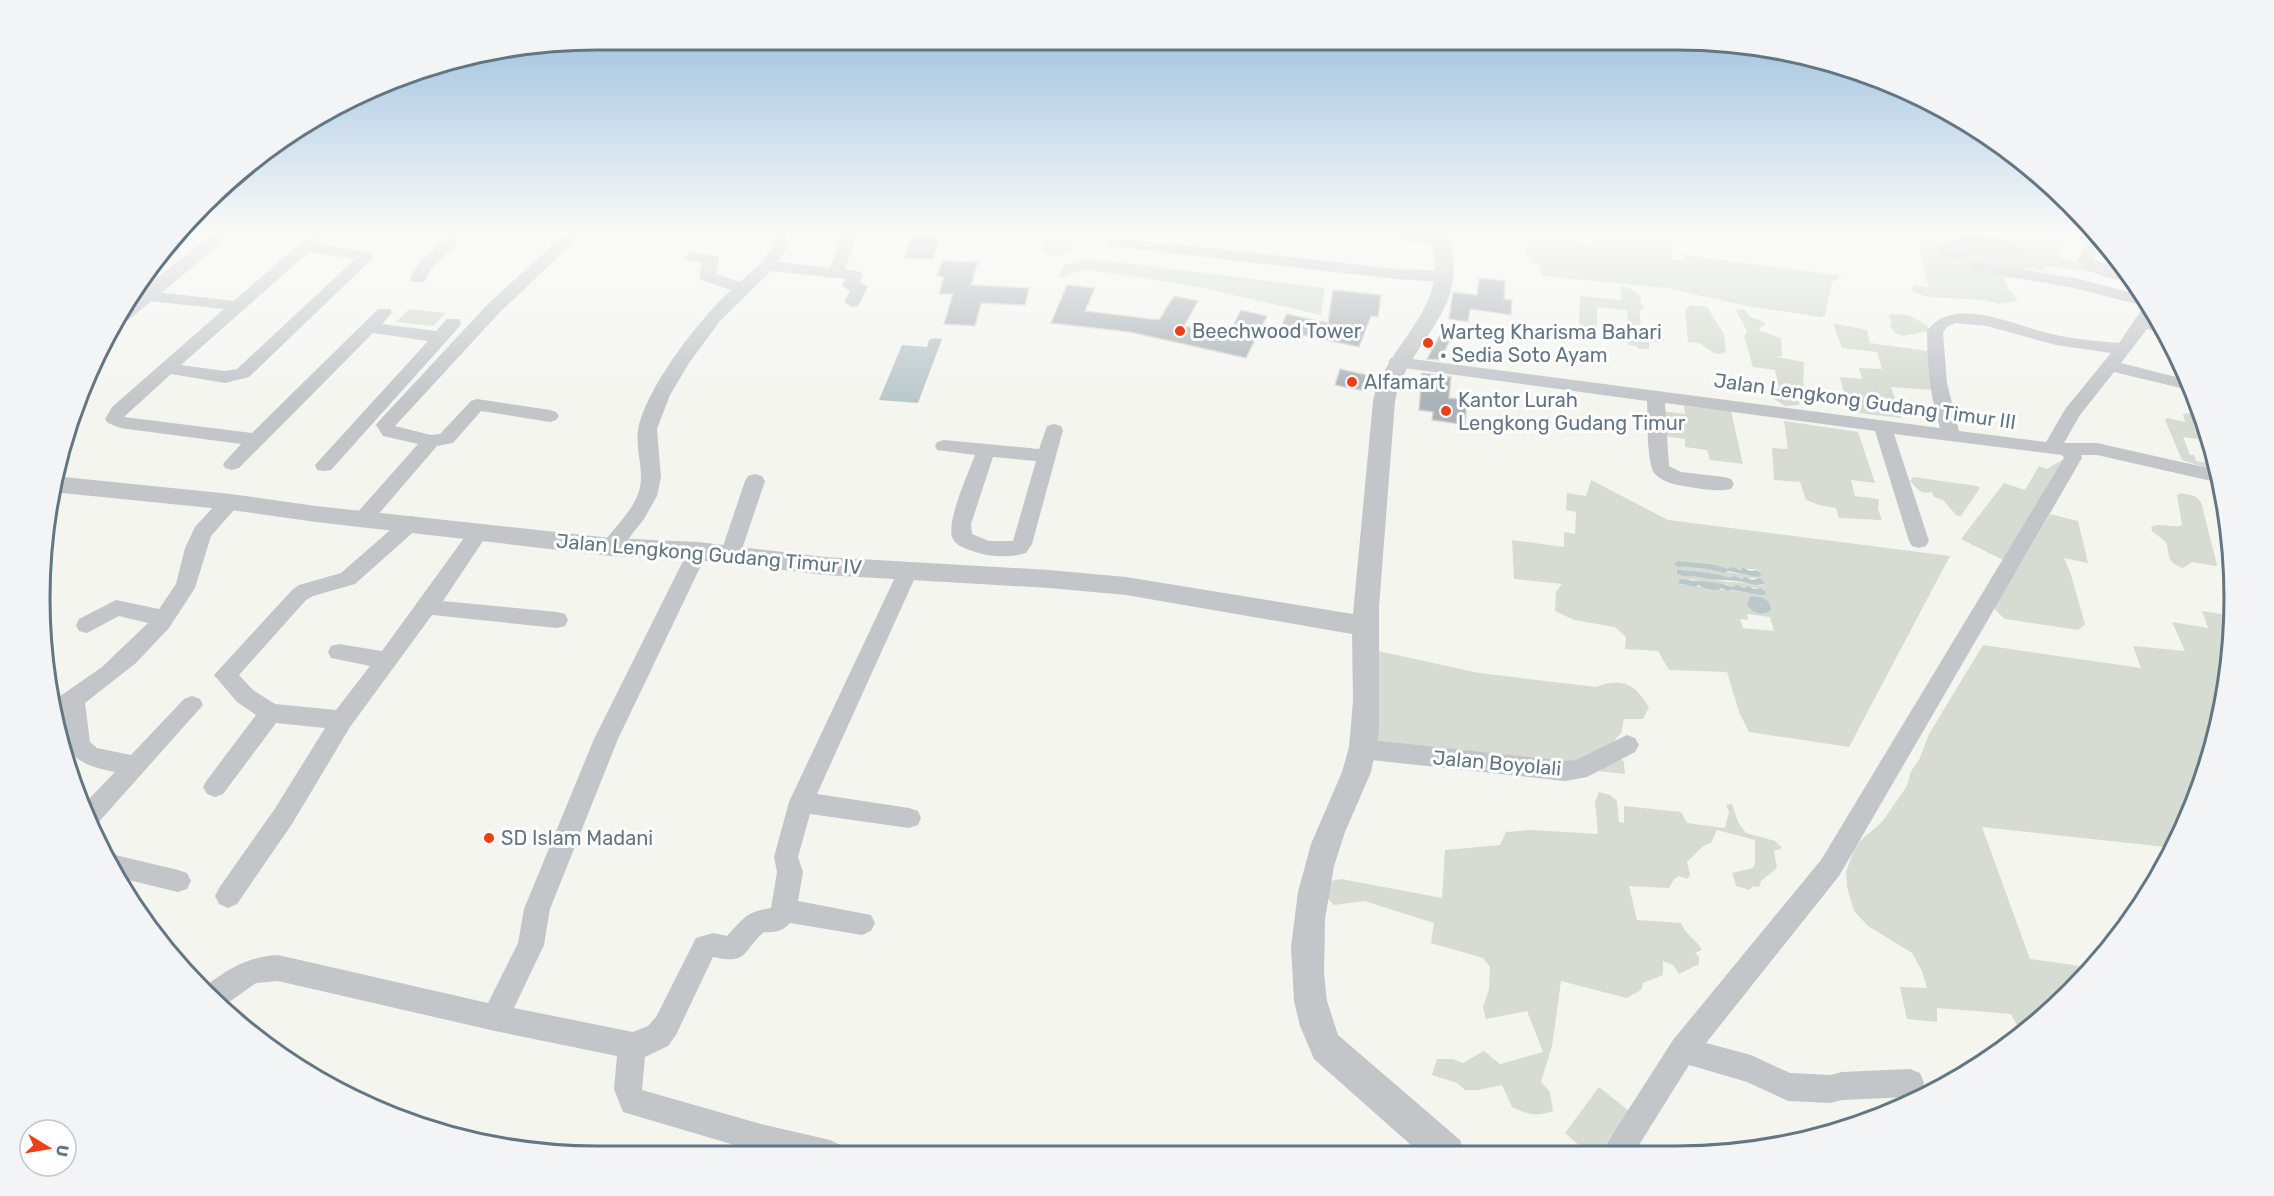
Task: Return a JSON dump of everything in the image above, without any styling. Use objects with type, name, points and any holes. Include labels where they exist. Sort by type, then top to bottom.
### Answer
[{"type":"street","points":[[133,307],[157,289]]},
{"type":"street","points":[[257,289],[118,411],[114,419],[120,422],[257,440]]},
{"type":"street","points":[[166,369],[225,377],[243,373],[332,289]]},
{"type":"street","points":[[515,289],[385,424],[390,432],[431,441],[446,439],[477,405],[550,416]]},
{"type":"street","points":[[610,547],[646,498],[650,488],[651,476],[646,438],[650,420],[674,375],[706,328],[742,289]]},
{"type":"street","points":[[848,297],[851,289]]},
{"type":"street","points":[[1439,1146],[1326,1047],[1316,1030],[1311,1007],[1308,922],[1314,881],[1362,749],[1366,727],[1368,675],[1365,626],[1383,408],[1390,375],[1434,307],[1440,289]]},
{"type":"street","points":[[2097,289],[2136,299]]},
{"type":"street","points":[[148,296],[237,306]]},
{"type":"street","points":[[232,464],[384,313]]},
{"type":"street","points":[[1621,1146],[1683,1050],[1830,868],[2073,458],[2059,448],[2059,433],[2125,349],[2147,317]]},
{"type":"street","points":[[1951,435],[1940,405],[1936,381],[1935,331],[1937,325],[1944,321],[1954,318],[1987,321],[2046,338],[2125,349]]},
{"type":"street","points":[[324,465],[453,323]]},
{"type":"street","points":[[370,328],[440,337]]},
{"type":"street","name":"Jalan Lengkong Gudang Timur III","points":[[1397,362],[1951,435],[2059,448],[2097,449],[2210,475]]},
{"type":"street","points":[[2155,378],[2168,363]]},
{"type":"street","points":[[2112,366],[2181,384]]},
{"type":"street","points":[[1656,396],[1660,489]]},
{"type":"street","points":[[1882,426],[1919,541]]},
{"type":"street","points":[[986,450],[961,532],[967,541],[987,547],[1018,548],[1022,544],[1054,430]]},
{"type":"street","points":[[363,519],[431,441]]},
{"type":"street","points":[[944,446],[1046,456]]},
{"type":"street","points":[[1660,468],[1664,474],[1674,477],[1724,484]]},
{"type":"street","points":[[730,555],[755,481]]},
{"type":"street","name":"Jalan Lengkong Gudang Timur IV","points":[[61,485],[231,501],[363,519],[610,547],[698,551],[802,564],[1126,586],[1365,626]]},
{"type":"street","points":[[135,766],[89,756],[78,748],[65,705],[120,663],[163,618],[184,588],[204,527],[231,501]]},
{"type":"street","points":[[342,720],[270,712],[245,696],[225,675],[299,595],[306,590],[348,579],[411,523]]},
{"type":"street","points":[[228,896],[283,817],[342,720],[427,607],[479,532]]},
{"type":"street","points":[[981,575],[987,547]]},
{"type":"street","points":[[495,1018],[531,945],[540,900],[606,739],[698,551]]},
{"type":"street","points":[[218,994],[243,975],[267,967],[633,1046],[647,1043],[658,1036],[666,1026],[705,947],[713,945],[731,949],[753,924],[761,920],[774,922],[779,919],[784,910],[790,872],[786,857],[801,802],[908,571]]},
{"type":"street","points":[[427,607],[557,620]]},
{"type":"street","points":[[87,625],[116,608],[163,618]]},
{"type":"street","points":[[339,652],[387,660]]},
{"type":"street","points":[[93,812],[192,705]]},
{"type":"street","points":[[215,787],[270,712]]},
{"type":"street","name":"Jalan Boyolali","points":[[1362,749],[1565,771],[1579,770],[1627,745]]},
{"type":"street","points":[[801,802],[909,818]]},
{"type":"street","points":[[120,867],[178,881]]},
{"type":"street","points":[[784,910],[862,923]]},
{"type":"street","points":[[633,1046],[627,1085],[628,1096],[633,1102],[751,1146]]},
{"type":"street","points":[[1683,1050],[1750,1070],[1788,1087],[1830,1089],[1842,1086],[1910,1083]]},
{"type":"shaded area","points":[[1207,289],[1325,289],[1321,315]]},
{"type":"shaded area","points":[[1621,289],[1631,289],[1640,296],[1644,310],[1639,310],[1641,324],[1635,325],[1636,333],[1662,335],[1665,338],[1663,342],[1649,342],[1649,349],[1639,349],[1628,345],[1627,310],[1597,307],[1597,336],[1590,338],[1584,335],[1579,322],[1580,296],[1621,300]]},
{"type":"shaded area","points":[[1671,289],[1831,289],[1825,316],[1821,317],[1747,306]]},
{"type":"shaded area","points":[[1912,289],[2006,289],[2012,292],[2018,301],[1999,304],[1985,300],[1927,297],[1911,291]]},
{"type":"shaded area","points":[[1691,305],[1707,307],[1724,334],[1726,352],[1717,354],[1698,343],[1688,342],[1685,309]]},
{"type":"shaded area","points":[[409,309],[446,313],[433,326],[396,322]]},
{"type":"shaded area","points":[[1745,310],[1750,317],[1763,321],[1765,325],[1759,328],[1760,331],[1781,338],[1782,356],[1776,357],[1804,362],[1803,389],[1799,405],[1785,406],[1773,398],[1773,392],[1779,388],[1775,370],[1753,367],[1744,336],[1747,331],[1736,311]]},
{"type":"shaded area","points":[[1890,314],[1908,315],[1927,325],[1929,331],[1903,336],[1895,333],[1890,326],[1892,321]]},
{"type":"shaded area","points":[[1833,323],[1867,330],[1870,343],[1928,351],[1933,390],[1891,387],[1901,418],[1849,412],[1840,377],[1862,379],[1859,368],[1882,369],[1877,352],[1842,348]]},
{"type":"shaded area","points":[[942,339],[918,403],[879,400],[902,345],[927,347],[929,340]]},
{"type":"shaded area","points":[[1684,406],[1731,411],[1743,464],[1710,460],[1707,450],[1685,447],[1685,439],[1663,436],[1662,411],[1685,414]]},
{"type":"shaded area","points":[[2192,413],[2201,440],[2183,437],[2190,455],[2194,455],[2196,461],[2207,463],[2207,458],[2209,469],[2182,460],[2165,420],[2168,418],[2185,422],[2183,414]]},
{"type":"shaded area","points":[[1784,421],[1858,432],[1875,483],[1851,480],[1855,496],[1879,499],[1878,509],[1882,520],[1839,518],[1836,508],[1806,500],[1800,482],[1774,480],[1772,448],[1788,449]]},
{"type":"shaded area","points":[[2064,459],[2003,560],[1961,539],[2004,483],[2025,490],[2039,466],[2047,469]]},
{"type":"shaded area","points":[[1913,477],[1980,488],[1961,516],[1957,516],[1943,500],[1934,497],[1932,492],[1924,493],[1917,488],[1910,481]]},
{"type":"shaded area","points":[[1591,480],[1668,520],[1950,556],[1849,747],[1749,732],[1739,712],[1727,672],[1669,670],[1658,651],[1625,649],[1626,637],[1615,627],[1574,620],[1555,611],[1556,592],[1562,584],[1514,579],[1512,540],[1564,547],[1564,532],[1575,534],[1576,512],[1566,510],[1567,493],[1586,496]],"holes":[[[1688,562],[1727,569],[1757,569],[1762,574],[1679,567]],[[1680,570],[1729,578],[1760,578],[1765,583],[1760,586],[1755,583],[1726,582],[1697,576],[1680,576],[1676,572]],[[1691,579],[1722,586],[1726,584],[1731,587],[1763,588],[1750,593],[1679,584]],[[1747,614],[1770,617],[1774,631],[1743,628],[1740,619],[1748,620]]]},
{"type":"shaded area","points":[[2181,493],[2195,496],[2201,502],[2217,565],[2215,566],[2192,562],[2183,568],[2174,564],[2170,559],[2166,542],[2152,531],[2151,527],[2155,526],[2182,525],[2177,495]]},
{"type":"shaded area","points":[[2050,514],[2078,521],[2088,563],[2064,558],[2085,624],[2078,630],[2005,619],[1995,610],[1995,605]]},
{"type":"shaded area","points":[[1677,561],[1710,564],[1727,569],[1733,567],[1740,570],[1743,568],[1750,571],[1757,570],[1762,574],[1758,577],[1728,571],[1724,573],[1702,568],[1679,567],[1674,564]]},
{"type":"shaded area","points":[[1677,570],[1696,571],[1729,578],[1735,576],[1752,580],[1760,578],[1765,583],[1757,585],[1683,576],[1677,574]]},
{"type":"shaded area","points":[[1680,579],[1731,587],[1737,585],[1744,588],[1747,586],[1754,589],[1761,588],[1767,594],[1728,591],[1721,588],[1710,590],[1699,585],[1694,587],[1678,583]]},
{"type":"shaded area","points":[[1750,597],[1764,599],[1771,606],[1771,610],[1761,614],[1754,612],[1747,604]]},
{"type":"shaded area","points":[[2202,611],[2224,614],[2220,670],[2214,705],[2195,774],[2183,808],[2165,847],[1982,827],[2030,959],[2082,966],[2064,986],[2018,1027],[2011,1014],[1937,1008],[1937,1022],[1907,1019],[1900,987],[1927,988],[1922,971],[1912,953],[1868,926],[1854,911],[1847,887],[1846,872],[1860,841],[1882,822],[1907,786],[1911,771],[1919,760],[1929,734],[1983,645],[2141,668],[2133,646],[2185,651],[2172,622],[2208,628]]},
{"type":"shaded area","points":[[1378,651],[1479,673],[1596,687],[1621,683],[1633,688],[1649,707],[1643,719],[1624,719],[1621,733],[1610,746],[1624,762],[1625,774],[1376,747]]},
{"type":"shaded area","points":[[1599,792],[1610,795],[1617,801],[1619,822],[1624,823],[1624,806],[1681,812],[1687,823],[1725,828],[1729,812],[1726,805],[1732,804],[1738,822],[1746,833],[1775,841],[1782,848],[1774,851],[1777,868],[1761,881],[1759,887],[1753,886],[1749,890],[1736,886],[1732,873],[1753,868],[1755,840],[1717,830],[1711,843],[1703,846],[1687,862],[1690,875],[1687,879],[1679,876],[1674,879],[1669,888],[1629,886],[1637,920],[1681,923],[1702,950],[1695,953],[1699,957],[1699,964],[1679,974],[1673,965],[1663,961],[1663,975],[1643,983],[1641,990],[1626,998],[1561,981],[1552,1046],[1541,1082],[1550,1092],[1553,1111],[1541,1114],[1528,1113],[1512,1107],[1502,1085],[1465,1090],[1457,1083],[1432,1075],[1437,1059],[1453,1059],[1463,1063],[1484,1051],[1500,1064],[1543,1052],[1527,1011],[1486,1019],[1483,1007],[1489,989],[1490,967],[1483,958],[1431,943],[1434,923],[1364,901],[1334,905],[1327,898],[1331,881],[1341,879],[1442,898],[1445,850],[1500,845],[1506,832],[1531,830],[1598,834],[1595,802]]},
{"type":"shaded area","points":[[1599,1087],[1629,1111],[1604,1146],[1580,1146],[1565,1133]]},
{"type":"building","points":[[941,289],[1029,289],[1025,305],[981,303],[975,326],[944,324],[953,294],[939,294]]},
{"type":"building","points":[[1065,289],[1095,289],[1085,311],[1159,320],[1174,296],[1198,301],[1184,326],[1228,335],[1241,310],[1267,316],[1246,358],[1130,332],[1051,323]]},
{"type":"building","points":[[1478,289],[1505,289],[1504,299],[1512,300],[1511,315],[1470,309],[1468,322],[1449,319],[1453,292],[1477,295]]},
{"type":"building","points":[[1333,290],[1381,295],[1378,317],[1371,316],[1359,347],[1279,330],[1287,314],[1328,323]]},
{"type":"building","points":[[1440,335],[1450,340],[1440,360],[1427,359]]},
{"type":"building","name":"Alfamart","points":[[1340,369],[1371,376],[1365,391],[1335,385]]},
{"type":"building","points":[[1422,373],[1451,377],[1449,398],[1467,400],[1465,425],[1432,420],[1433,412],[1419,410]]},
{"type":"place","name":"Beechwood Tower","points":[[1180,331]]},
{"type":"place","name":"Warteg Kharisma Bahari · Sedia Soto Ayam","points":[[1428,343]]},
{"type":"place","name":"Alfamart","points":[[1352,382]]},
{"type":"place","name":"Kantor Lurah Lengkong Gudang Timur","points":[[1446,411]]},
{"type":"place","name":"SD Islam Madani","points":[[489,838]]}]
